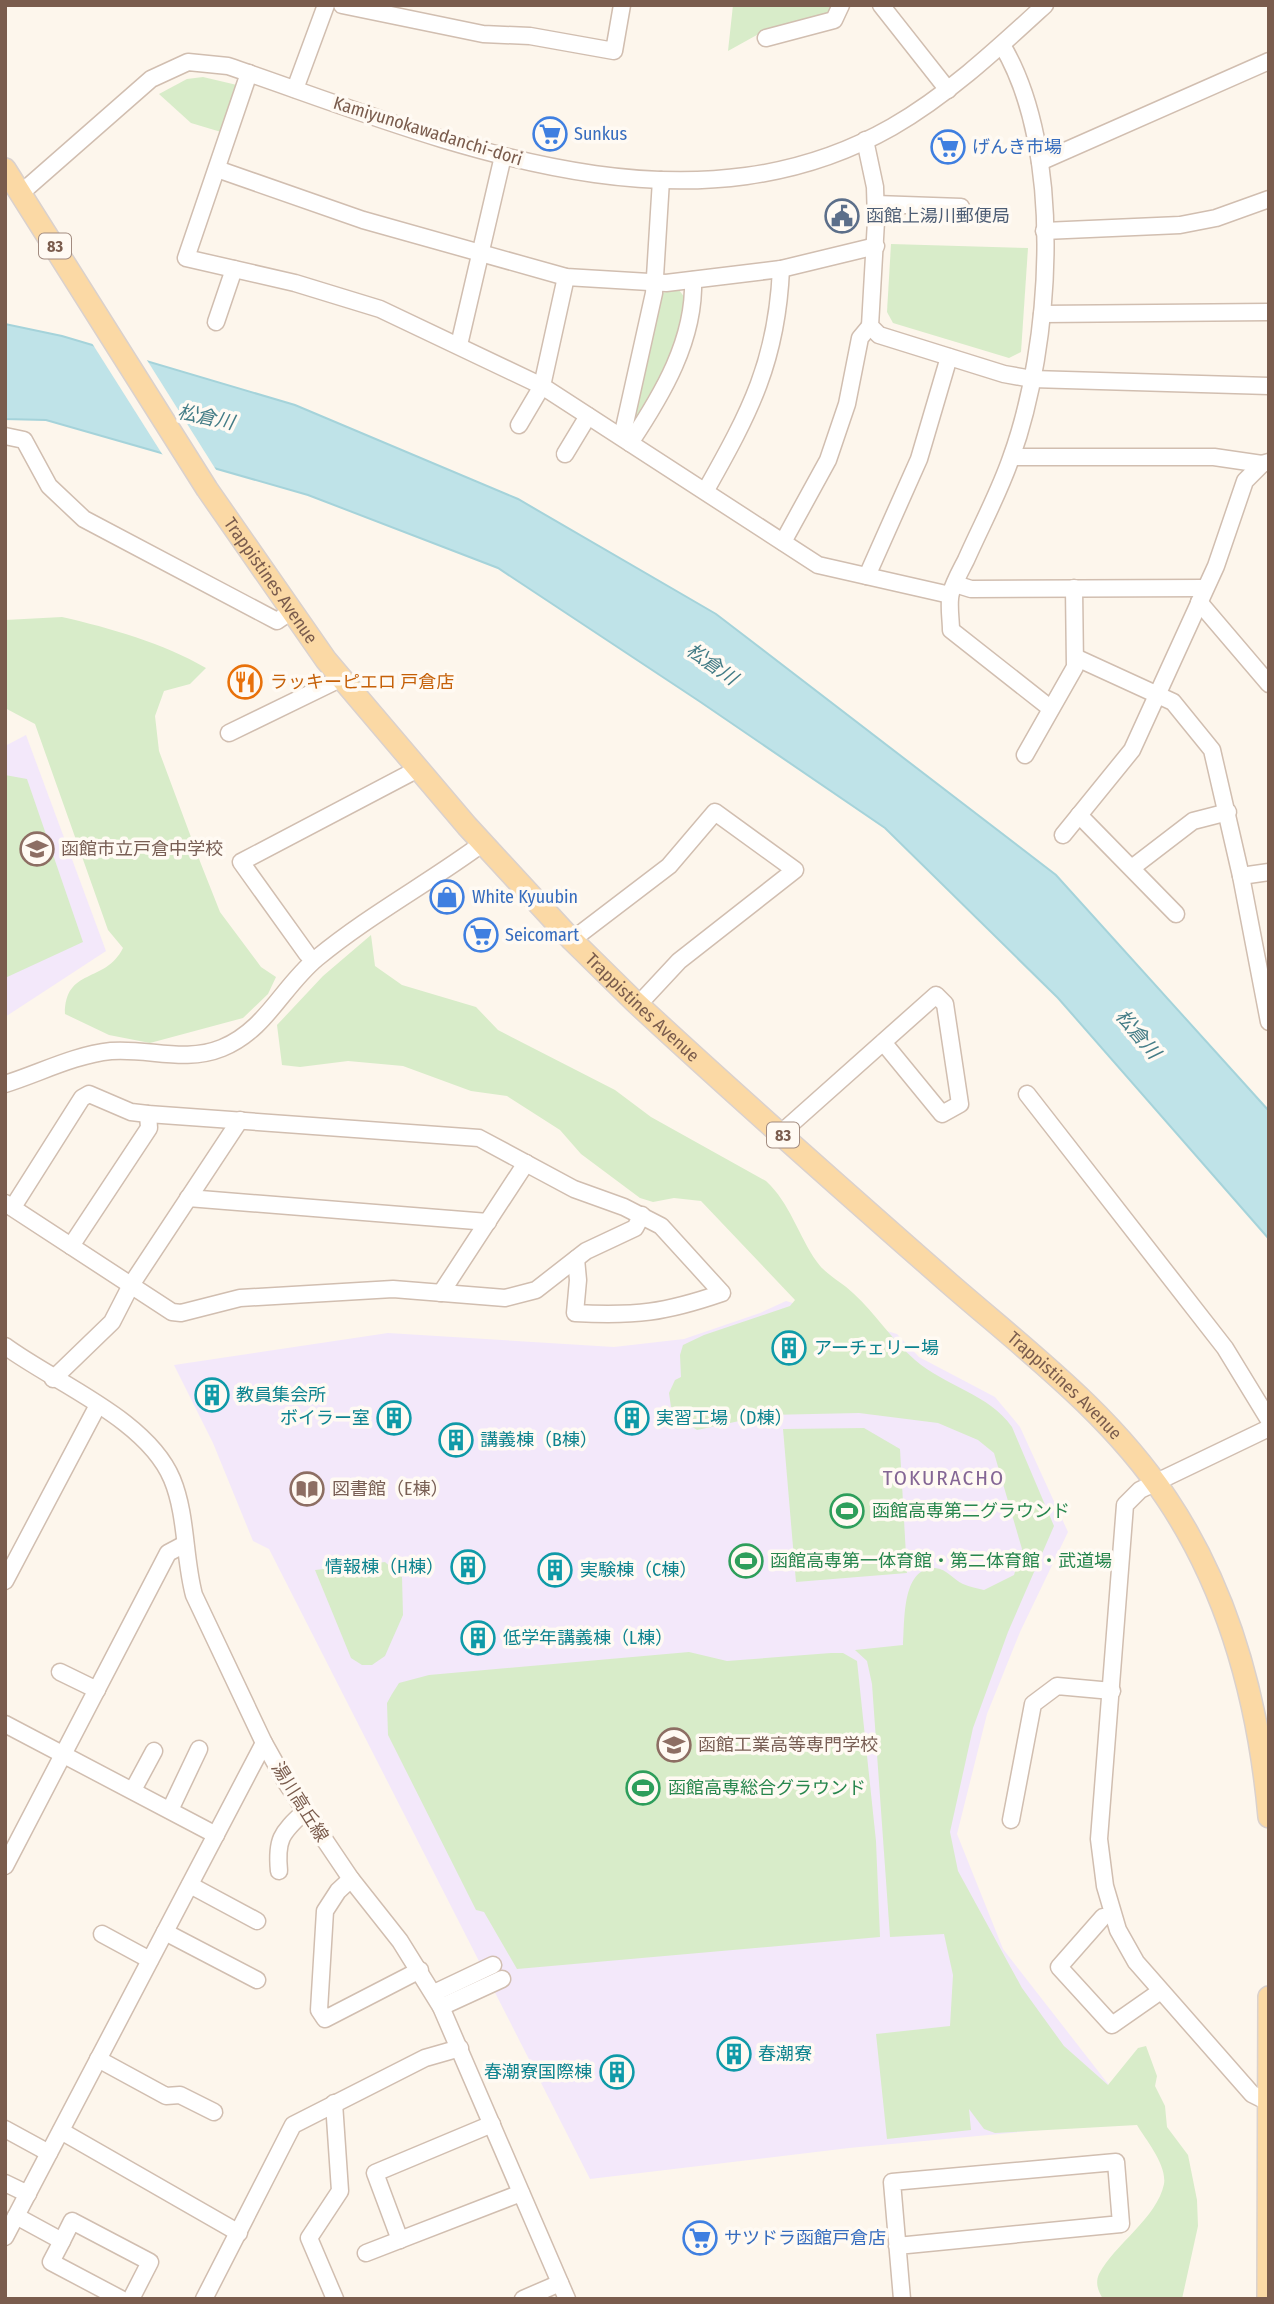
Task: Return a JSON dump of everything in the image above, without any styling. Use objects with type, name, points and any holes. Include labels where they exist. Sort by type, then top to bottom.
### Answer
[{"type":"main road","name":"Trappistines Avenue","points":[[5,169],[207,489],[342,678],[418,769],[572,940],[638,1004],[1069,1388],[1155,1482],[1191,1538],[1212,1579],[1241,1660],[1264,1764],[1269,1817]]},
{"type":"main road","points":[[1268,2287],[1269,1997]]},
{"type":"street","points":[[295,89],[326,5]]},
{"type":"street","points":[[349,6],[483,34],[530,36],[614,51],[622,5]]},
{"type":"street","points":[[766,38],[834,20],[841,5]]},
{"type":"street","points":[[881,5],[948,90]]},
{"type":"street","name":"Kamiyunokawadanchi-dori","points":[[21,193],[151,79],[167,70],[201,61],[215,62],[249,73],[394,124],[503,156],[574,171],[661,180],[728,178],[769,172],[831,155],[866,140],[948,90],[1045,5]]},
{"type":"street","points":[[1002,45],[1019,73],[1040,162],[1044,231],[1042,314],[1032,379],[1012,457],[953,590],[951,630],[1051,708]]},
{"type":"street","points":[[1040,162],[1269,61]]},
{"type":"street","points":[[249,73],[186,258],[296,283],[380,309],[459,345],[542,386],[818,565],[953,590],[1074,588],[1205,604],[1269,684]]},
{"type":"street","points":[[783,542],[831,452],[855,375],[860,338],[870,326],[876,204],[866,140]]},
{"type":"street","points":[[459,345],[503,156]]},
{"type":"street","points":[[216,169],[352,216],[566,277],[655,282],[693,280],[781,269],[876,246]]},
{"type":"street","points":[[626,440],[655,282],[661,180]]},
{"type":"street","points":[[1044,231],[1180,226],[1216,218],[1269,199]]},
{"type":"street","points":[[876,204],[961,207]]},
{"type":"street","points":[[216,322],[234,269]]},
{"type":"street","points":[[706,490],[741,428],[762,380],[776,328],[781,269]]},
{"type":"street","points":[[519,425],[542,386],[566,277]]},
{"type":"street","points":[[626,440],[655,405],[680,350],[693,309],[693,280]]},
{"type":"street","points":[[1042,314],[1269,312]]},
{"type":"street","points":[[870,326],[879,335],[1004,374],[1032,379],[1269,386]]},
{"type":"street","points":[[867,576],[919,459],[949,357]]},
{"type":"street","points":[[565,454],[588,416]]},
{"type":"street","points":[[5,436],[24,440],[49,486],[84,519],[277,621],[293,610]]},
{"type":"street","points":[[1012,457],[1225,457],[1265,463]]},
{"type":"street","points":[[1063,835],[1132,750],[1164,697],[1205,604],[1237,498],[1245,481],[1265,463]]},
{"type":"street","points":[[1025,755],[1077,658],[1074,588]]},
{"type":"street","points":[[1077,658],[1164,697],[1212,750],[1241,876],[1261,937],[1268,1015]]},
{"type":"street","points":[[229,733],[342,678]]},
{"type":"street","points":[[307,954],[241,862],[418,769]]},
{"type":"street","points":[[1133,867],[1193,821],[1228,811]]},
{"type":"street","points":[[572,940],[669,866],[715,812],[795,870],[678,961],[638,1004]]},
{"type":"street","points":[[1079,815],[1133,867],[1176,914]]},
{"type":"street","points":[[5,1084],[93,1053],[125,1051],[195,1055],[234,1042],[265,1020],[302,973],[323,954],[483,843]]},
{"type":"street","points":[[1241,876],[1269,872]]},
{"type":"street","points":[[781,1133],[883,1042],[936,995],[945,1004],[960,1104],[942,1114],[883,1042]]},
{"type":"street","points":[[576,1259],[578,1279],[575,1313],[624,1316],[674,1310],[722,1293],[661,1226],[642,1215],[574,1189],[479,1138],[148,1114],[131,1112],[89,1094],[82,1098],[9,1205],[172,1312],[181,1313],[240,1298],[393,1289],[505,1298],[536,1290],[576,1259],[635,1228],[642,1215]]},
{"type":"street","points":[[1027,1094],[1225,1348],[1269,1420]]},
{"type":"street","points":[[71,1246],[149,1128],[148,1114]]},
{"type":"street","points":[[53,1379],[112,1322],[131,1285],[240,1121]]},
{"type":"street","points":[[441,1293],[526,1163]]},
{"type":"street","points":[[188,1198],[488,1222]]},
{"type":"street","name":"湯川高丘線","points":[[5,1346],[53,1379],[98,1405],[136,1433],[160,1458],[175,1488],[194,1595],[264,1743],[304,1812],[420,1970],[438,2000],[564,2291]]},
{"type":"street","points":[[5,1581],[98,1405]]},
{"type":"street","points":[[1268,2102],[1252,2094],[1148,1977],[1118,1930],[1105,1886],[1099,1839],[1125,1504],[1139,1490],[1269,1427]]},
{"type":"street","points":[[5,1866],[168,1553],[185,1544]]},
{"type":"street","points":[[60,1672],[97,1690]]},
{"type":"street","points":[[1011,1820],[1033,1704],[1057,1686],[1112,1691]]},
{"type":"street","points":[[5,1724],[216,1835]]},
{"type":"street","points":[[62,2241],[9,2227],[264,1743]]},
{"type":"street","points":[[170,1810],[200,1749]]},
{"type":"street","points":[[133,1790],[154,1751]]},
{"type":"street","points":[[279,1871],[276,1846],[292,1823],[304,1812]]},
{"type":"street","points":[[351,1879],[338,1891],[325,1911],[319,2010],[325,2019],[420,1970]]},
{"type":"street","points":[[190,1885],[257,1921]]},
{"type":"street","points":[[1104,1917],[1059,1967],[1112,2025],[1155,1995]]},
{"type":"street","points":[[165,1932],[257,1980]]},
{"type":"street","points":[[102,1934],[150,1960]]},
{"type":"street","points":[[438,2000],[497,1972]]},
{"type":"street","points":[[212,2296],[239,2233],[293,2124],[425,2058],[460,2048]]},
{"type":"street","points":[[98,2059],[166,2096],[180,2095],[214,2112]]},
{"type":"street","points":[[334,2103],[340,2191],[309,2238],[335,2299]]},
{"type":"street","points":[[400,2240],[375,2173],[492,2124]]},
{"type":"street","points":[[5,2129],[49,2153]]},
{"type":"street","points":[[61,2131],[239,2233]]},
{"type":"street","points":[[897,2246],[1121,2224],[1116,2162],[892,2182],[897,2246],[902,2299]]},
{"type":"street","points":[[5,2183],[28,2194]]},
{"type":"street","points":[[366,2253],[521,2193]]},
{"type":"street","points":[[121,2299],[51,2262],[72,2221],[150,2262],[131,2299]]},
{"type":"street","points":[[523,2299],[564,2291]]},
{"type":"shaded area","name":"函館市立戸倉中学校","points":[[26,735],[106,951],[5,1017],[5,746]]},
{"type":"shaded area","name":"函館工業高等専門学校","points":[[786,1301],[897,1334],[919,1357],[995,1397],[1020,1427],[1068,1532],[1020,1632],[987,1714],[957,1834],[1003,1949],[1137,2121],[849,2148],[590,2179],[269,1549],[253,1541],[213,1443],[174,1365],[388,1333],[614,1347],[684,1339],[760,1313]]},
{"type":"green space","points":[[733,5],[835,5],[828,16],[764,31],[728,51]]},
{"type":"green space","points":[[203,77],[237,85],[221,132],[191,123],[159,94],[187,79]]},
{"type":"green space","points":[[891,244],[1028,248],[1021,352],[1009,358],[893,323],[887,312]]},
{"type":"green space","points":[[679,290],[685,298],[675,346],[638,421],[632,419],[661,293]]},
{"type":"green space","points":[[62,617],[136,637],[206,668],[190,684],[164,691],[155,716],[159,751],[220,912],[261,967],[276,977],[268,994],[243,1018],[150,1043],[109,1035],[65,1014],[67,999],[72,989],[106,967],[123,948],[108,930],[35,724],[5,708],[5,620]]},
{"type":"green space","points":[[5,775],[27,779],[83,942],[5,978]]},
{"type":"green space","points":[[371,935],[375,966],[402,985],[476,1007],[498,1030],[615,1090],[651,1117],[766,1181],[788,1209],[820,1266],[849,1289],[915,1360],[991,1406],[1012,1427],[1054,1526],[1008,1632],[973,1728],[950,1832],[958,1871],[1022,1988],[1064,2046],[1108,2085],[1138,2048],[1146,2046],[1157,2076],[1155,2086],[1165,2106],[1167,2127],[1188,2155],[1197,2200],[1198,2226],[1182,2299],[1103,2299],[1098,2287],[1099,2274],[1106,2263],[1145,2220],[1164,2184],[1159,2161],[1137,2125],[995,2133],[984,2129],[969,2109],[971,2130],[887,2139],[876,2034],[950,2026],[953,1975],[944,1934],[890,1937],[872,1684],[867,1661],[855,1650],[903,1645],[910,1586],[924,1570],[939,1569],[963,1584],[984,1590],[1014,1575],[1022,1549],[994,1453],[978,1440],[938,1423],[859,1413],[767,1415],[697,1430],[691,1426],[685,1411],[671,1407],[669,1393],[675,1380],[681,1377],[680,1355],[683,1345],[704,1335],[790,1306],[795,1300],[701,1201],[674,1198],[653,1202],[640,1198],[581,1154],[560,1130],[507,1096],[471,1091],[403,1066],[348,1061],[300,1067],[282,1065],[277,1025],[323,976]]},
{"type":"green space","name":"函館高専第二グラウンド","points":[[864,1428],[900,1449],[907,1573],[796,1582],[783,1429]]},
{"type":"green space","points":[[385,1562],[402,1577],[403,1615],[385,1656],[372,1665],[362,1665],[351,1658],[315,1570]]},
{"type":"green space","name":"函館高専総合グラウンド","points":[[689,1652],[727,1661],[843,1653],[857,1661],[876,1841],[880,1937],[517,1969],[484,1912],[476,1910],[388,1735],[387,1703],[399,1683],[429,1675]]},
{"type":"water","name":"松倉川","points":[[5,324],[62,336],[295,405],[518,499],[716,614],[1056,875],[1269,1111],[1269,1239],[1058,998],[885,828],[498,568],[308,495],[46,420],[5,419]]},
{"type":"pier","points":[[90,340],[145,357],[218,473],[164,457]]},
{"type":"place","name":"Sunkus","points":[[550,134]]},
{"type":"place","name":"げんき市場","points":[[948,147]]},
{"type":"place","name":"函館上湯川郵便局","points":[[842,216]]},
{"type":"place","name":"ラッキーピエロ 戸倉店","points":[[245,682]]},
{"type":"place","name":"函館市立戸倉中学校","points":[[37,849]]},
{"type":"place","name":"White Kyuubin","points":[[447,897]]},
{"type":"place","name":"Seicomart","points":[[481,935]]},
{"type":"place","name":"アーチェリー場","points":[[789,1348]]},
{"type":"place","name":"教員集会所","points":[[212,1395]]},
{"type":"place","name":"ボイラー室","points":[[394,1418]]},
{"type":"place","name":"実習工場（D棟）","points":[[632,1418]]},
{"type":"place","name":"講義棟（B棟）","points":[[456,1440]]},
{"type":"place","name":"図書館（E棟）","points":[[307,1489]]},
{"type":"place","name":"函館高専第二グラウンド","points":[[847,1511]]},
{"type":"place","name":"函館高専第一体育館・第二体育館・武道場","points":[[746,1561]]},
{"type":"place","name":"情報棟（H棟）","points":[[468,1567]]},
{"type":"place","name":"実験棟（C棟）","points":[[555,1570]]},
{"type":"place","name":"低学年講義棟（L棟）","points":[[478,1638]]},
{"type":"place","name":"函館工業高等専門学校","points":[[674,1745]]},
{"type":"place","name":"函館高専総合グラウンド","points":[[643,1788]]},
{"type":"place","name":"春潮寮","points":[[734,2054]]},
{"type":"place","name":"春潮寮国際棟","points":[[617,2072]]},
{"type":"place","name":"サツドラ函館戸倉店","points":[[700,2238]]},
{"type":"district","name":"TOKURACHO","points":[[944,1478]]}]
